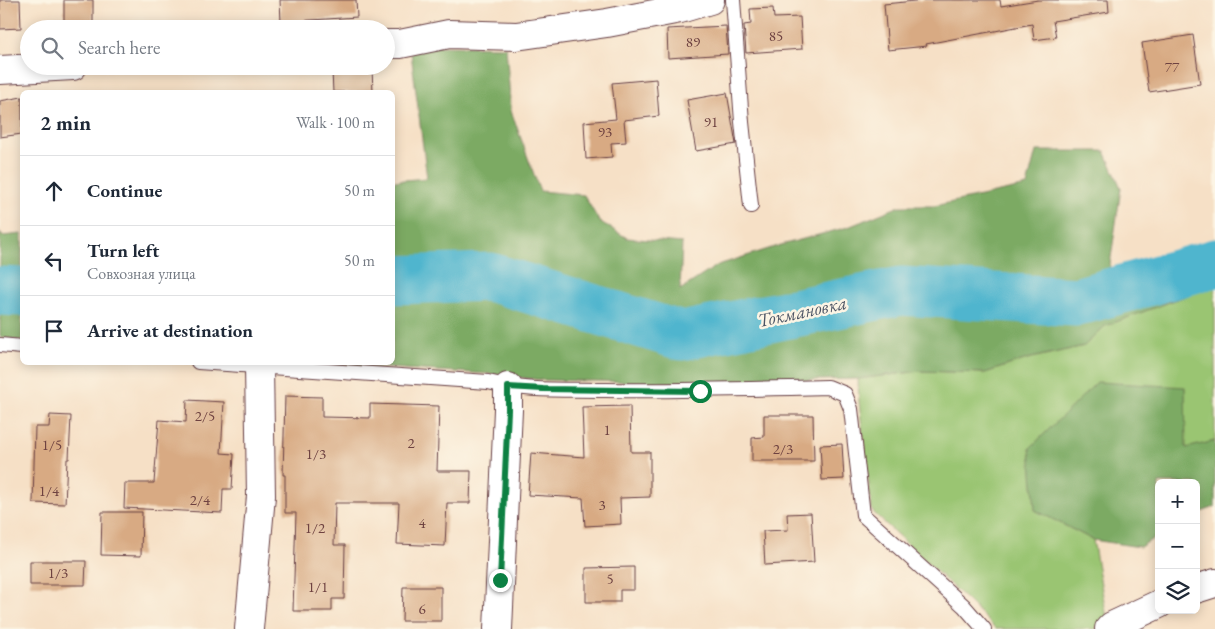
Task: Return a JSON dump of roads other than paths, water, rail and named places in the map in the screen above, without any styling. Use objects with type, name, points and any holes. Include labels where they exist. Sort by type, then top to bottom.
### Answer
[{"type":"street","points":[[395,44],[449,34],[516,36],[616,21],[680,9],[710,0]]},
{"type":"street","points":[[0,70],[20,69]]},
{"type":"street","points":[[249,629],[261,496],[259,366]]},
{"type":"street","points":[[498,629],[508,387]]},
{"type":"street","points":[[1200,588],[1215,583]]},
{"type":"street","points":[[1109,629],[1155,606]]},
{"type":"lane","points":[[732,0],[751,206]]},
{"type":"lane","points":[[0,345],[20,347]]},
{"type":"lane","points":[[244,365],[488,382],[508,387],[543,389],[700,391],[828,387],[845,394],[851,409],[863,515],[964,606],[984,629]]},
{"type":"waterway","name":"Токмановка","points":[[395,280],[490,277],[682,336],[901,291],[1076,302],[1215,263]]},
{"type":"waterway","name":"Токмановка","points":[[0,291],[20,292]]}]
